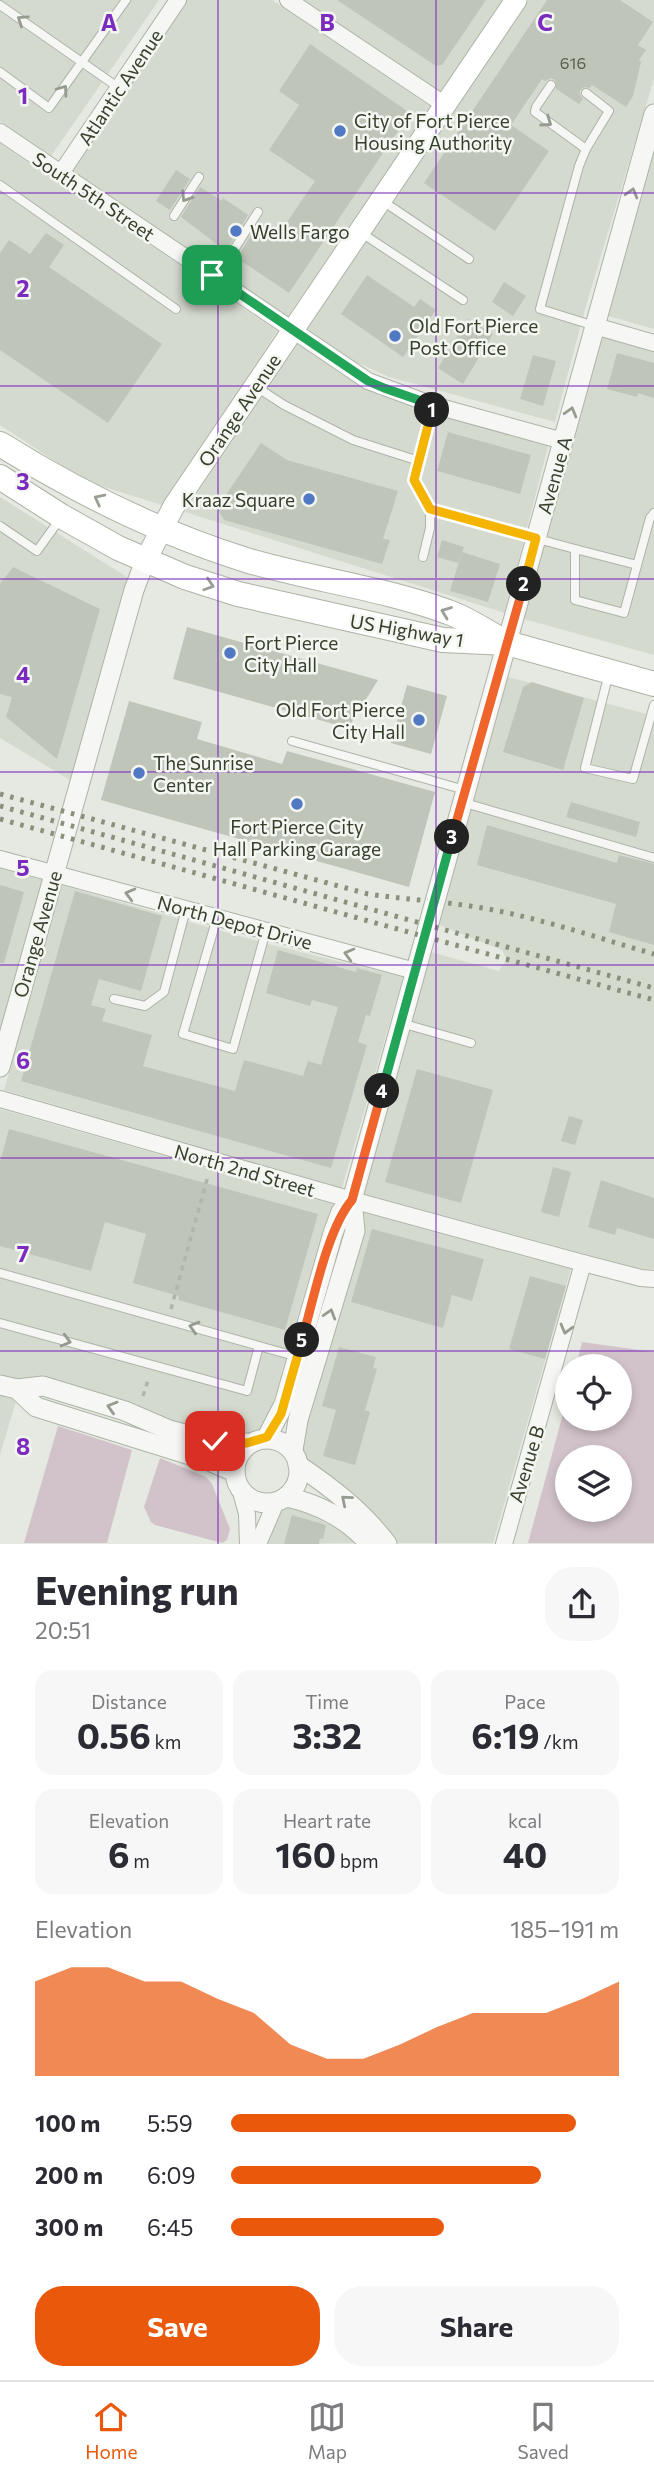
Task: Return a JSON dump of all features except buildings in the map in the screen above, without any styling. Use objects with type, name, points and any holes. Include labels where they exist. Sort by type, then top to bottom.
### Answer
[{"type":"main road","name":"Orange Avenue","points":[[145,561],[160,529],[516,0]]},
{"type":"main road","name":"US Highway 1","points":[[0,444],[65,482],[160,529],[249,561],[450,612],[507,643]]},
{"type":"main road","name":"US Highway 1","points":[[1,480],[145,561],[227,590],[291,607],[443,640],[507,643]]},
{"type":"main road","points":[[507,643],[654,684]]},
{"type":"street","name":"Atlantic Avenue","points":[[61,173],[178,0]]},
{"type":"street","points":[[288,0],[445,106]]},
{"type":"street","name":"Avenue A","points":[[267,1437],[307,1359],[355,1231],[352,1200],[654,114]]},
{"type":"street","name":"South 5th Street","points":[[0,132],[368,381],[433,405],[563,441]]},
{"type":"street","points":[[595,326],[654,342]]},
{"type":"street","name":"Orange Avenue","points":[[0,1067],[134,590],[145,561]]},
{"type":"street","name":"North Depot Drive","points":[[0,859],[415,971]]},
{"type":"street","name":"North 2nd Street","points":[[0,1099],[352,1200],[583,1263],[654,1279]]},
{"type":"street","name":"Avenue B","points":[[504,1544],[583,1263]]},
{"type":"street","name":"Avenue A","points":[[296,1457],[298,1420],[307,1359]]},
{"type":"street","points":[[8,1387],[43,1386],[125,1411],[153,1434],[234,1472]]},
{"type":"street","points":[[153,1434],[169,1430],[215,1441],[247,1443],[267,1437],[285,1444],[296,1457],[354,1506],[387,1544]]},
{"type":"street","points":[[247,1443],[240,1452],[234,1472],[247,1514],[248,1544]]},
{"type":"street","points":[[258,1544],[281,1500],[297,1482],[296,1457]]},
{"type":"street","points":[[242,1492],[258,1503],[302,1500],[332,1514],[369,1544]]},
{"type":"lane","points":[[0,72],[50,108],[126,0]]},
{"type":"lane","points":[[0,5],[84,61],[119,88]]},
{"type":"lane","points":[[551,85],[535,112],[586,149]]},
{"type":"lane","points":[[586,93],[609,111],[579,166],[540,309],[595,326]]},
{"type":"lane","points":[[174,216],[199,177]]},
{"type":"lane","points":[[0,185],[176,309]]},
{"type":"lane","points":[[381,200],[469,259]]},
{"type":"lane","points":[[230,256],[258,212]]},
{"type":"lane","points":[[360,232],[463,300]]},
{"type":"lane","points":[[256,387],[284,405],[353,440],[419,461]]},
{"type":"lane","points":[[423,557],[430,528],[430,509],[414,480],[433,405]]},
{"type":"lane","points":[[430,509],[637,565]]},
{"type":"lane","points":[[575,549],[575,600],[624,613],[650,518],[654,513]]},
{"type":"lane","points":[[0,526],[37,551],[61,516]]},
{"type":"lane","points":[[609,671],[585,768],[633,779],[654,705]]},
{"type":"lane","points":[[292,741],[654,858]]},
{"type":"lane","points":[[114,999],[145,1006],[164,992],[186,909]]},
{"type":"lane","points":[[217,918],[183,1034],[233,1049],[266,931]]},
{"type":"lane","points":[[401,1023],[471,1042]]},
{"type":"lane","points":[[0,1273],[307,1359]]},
{"type":"lane","points":[[0,1323],[247,1391],[259,1346]]},
{"type":"path","points":[[171,1309],[208,1176]]},
{"type":"path","points":[[143,1396],[152,1372]]},
{"type":"shaded area","points":[[0,0],[159,0],[51,156],[0,121]]},
{"type":"shaded area","points":[[184,0],[272,0],[431,107],[288,316],[68,168]]},
{"type":"shaded area","points":[[304,0],[504,0],[441,92]]},
{"type":"shaded area","points":[[528,0],[654,0],[654,79],[585,309],[555,422],[389,377],[352,360],[305,327]]},
{"type":"shaded area","points":[[0,143],[277,331],[165,506],[85,481],[0,425]]},
{"type":"shaded area","points":[[654,150],[654,329],[605,315]]},
{"type":"shaded area","points":[[600,332],[654,348],[654,655],[524,619]]},
{"type":"shaded area","points":[[294,342],[344,376],[385,395],[550,439],[505,613],[185,512]]},
{"type":"shaded area","points":[[0,497],[130,579],[70,780],[0,738]]},
{"type":"shaded area","points":[[508,677],[654,716],[654,1269],[641,1269],[361,1193],[431,952],[499,971],[507,959],[502,950],[439,925]]},
{"type":"shaded area","points":[[0,868],[42,880],[0,1030]]},
{"type":"shaded area","points":[[61,885],[264,943],[403,977],[342,1188],[4,1090]]},
{"type":"shaded area","points":[[0,1109],[335,1205],[323,1229],[270,1413],[261,1430],[253,1431],[238,1440],[45,1378],[16,1380],[0,1375]]},
{"type":"shaded area","points":[[361,1212],[571,1269],[493,1543],[398,1543],[362,1502],[305,1458],[302,1451],[307,1423],[364,1234]]},
{"type":"shaded area","points":[[582,1342],[654,1352],[654,1543],[528,1543],[558,1431],[632,1431],[632,1354],[579,1354]]},
{"type":"shaded area","points":[[0,1394],[16,1401],[0,1455]]},
{"type":"shaded area","points":[[58,1426],[132,1450],[107,1543],[24,1543]]},
{"type":"shaded area","points":[[160,1458],[206,1477],[212,1484],[230,1529],[227,1540],[222,1543],[151,1522],[144,1507]]},
{"type":"shaded area","points":[[286,1505],[310,1514],[343,1532],[356,1543],[267,1544],[282,1507]]},
{"type":"railway","points":[[0,794],[368,894],[493,910],[654,954]]},
{"type":"railway","points":[[0,806],[654,988]]},
{"type":"railway","points":[[0,819],[654,1000]]},
{"type":"place","name":"City of Fort Pierce Housing Authority","points":[[340,131]]},
{"type":"place","name":"Wells Fargo","points":[[236,231]]},
{"type":"place","name":"Old Fort Pierce Post Office","points":[[395,336]]},
{"type":"place","name":"Kraaz Square","points":[[309,499]]},
{"type":"place","name":"Fort Pierce City Hall","points":[[230,653]]},
{"type":"place","name":"Old Fort Pierce City Hall","points":[[419,720]]},
{"type":"place","name":"The Sunrise Center","points":[[139,773]]},
{"type":"place","name":"Fort Pierce City Hall Parking Garage","points":[[297,804]]},
{"type":"route","points":[[212,275],[368,381],[433,405],[414,480],[430,509],[536,538],[352,1200],[341,1212],[333,1233],[281,1414],[267,1437],[247,1443],[215,1441]]}]
